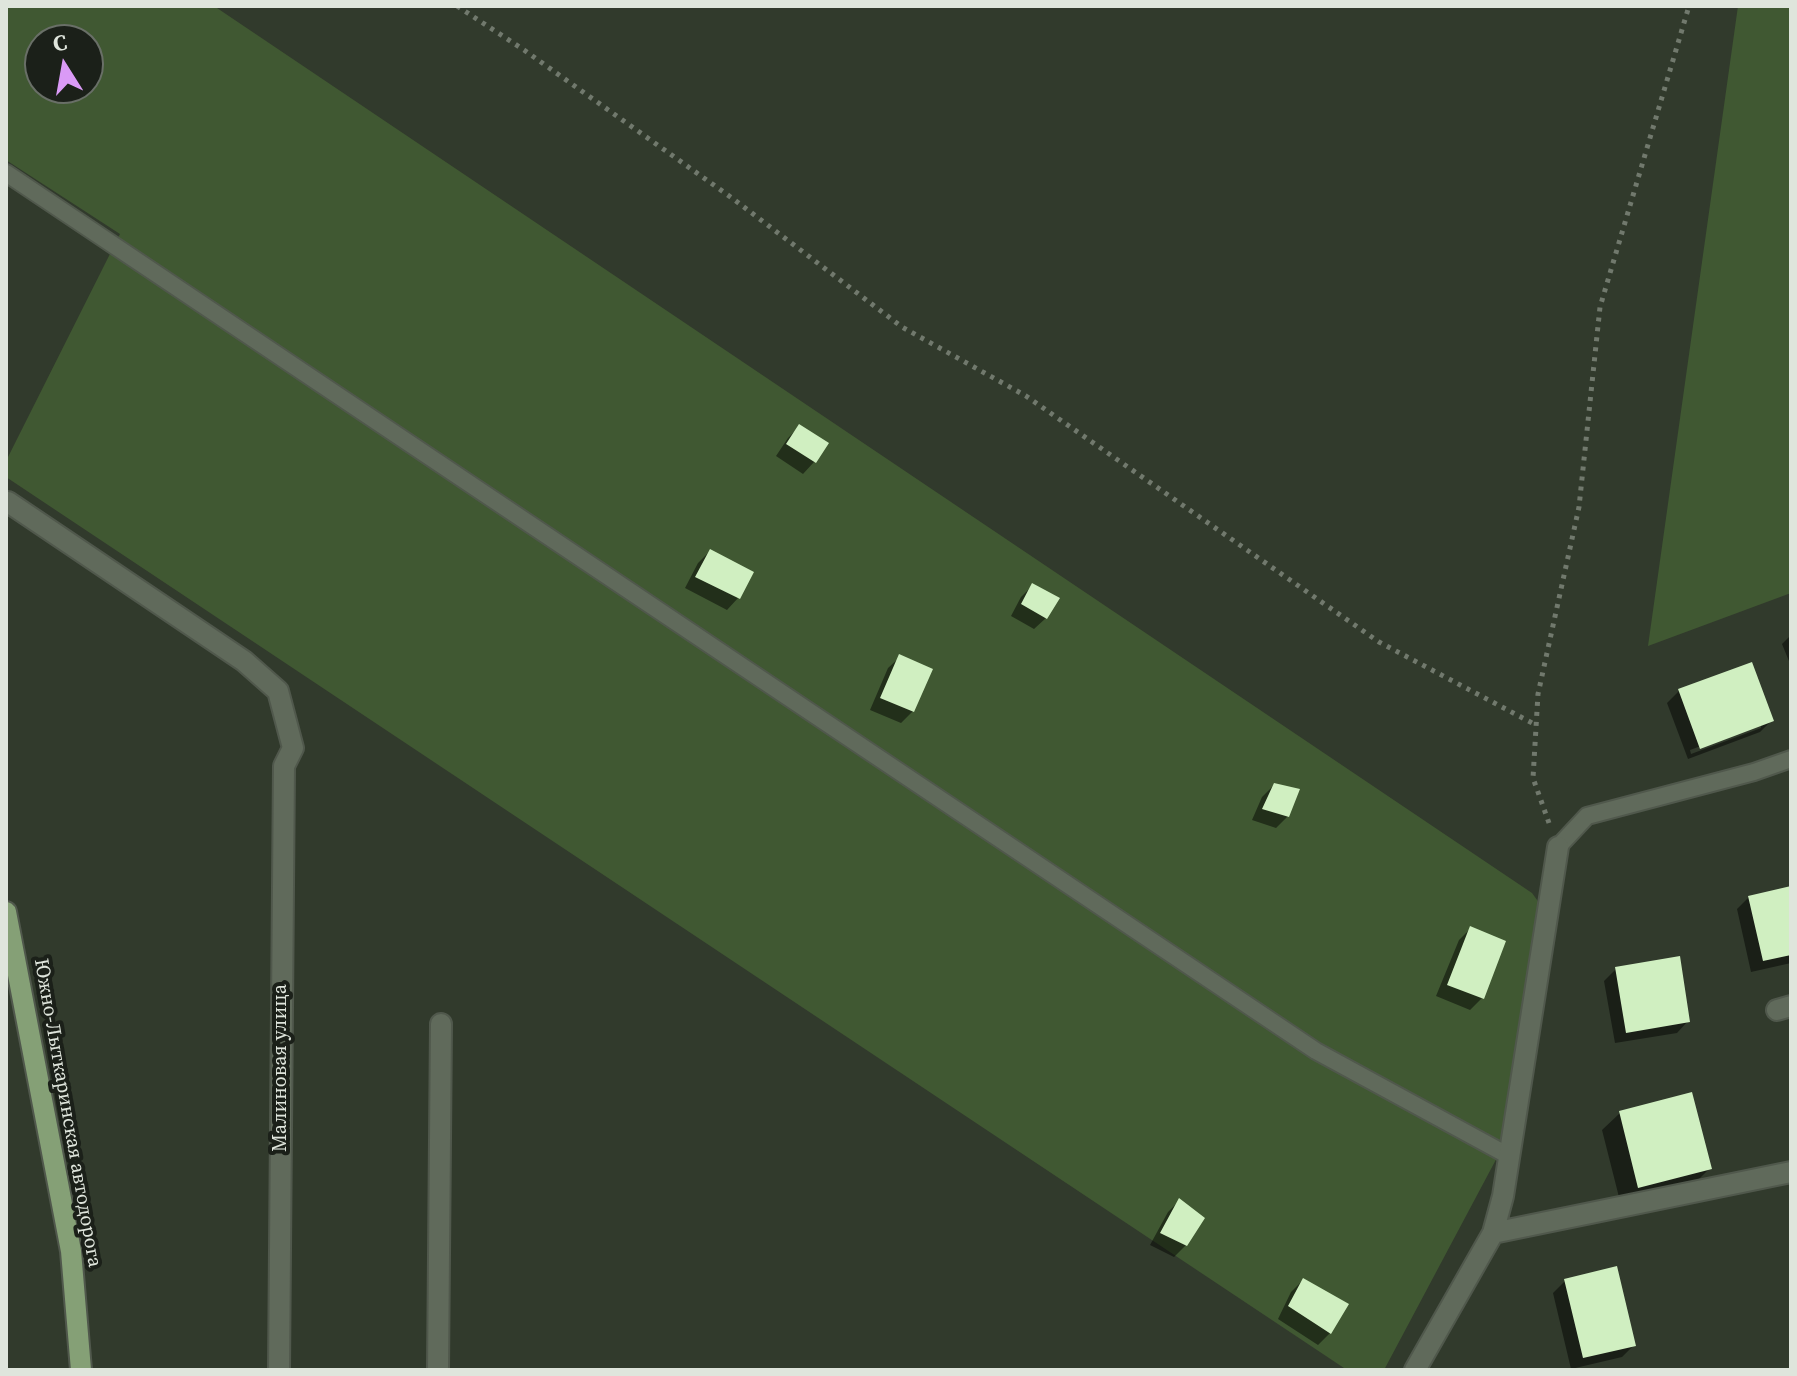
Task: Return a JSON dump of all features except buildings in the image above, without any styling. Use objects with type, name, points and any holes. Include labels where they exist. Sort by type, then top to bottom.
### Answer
[{"type":"main road","name":"Южно-Лыткаринская автодорога","points":[[6,912],[71,1251],[81,1370]]},
{"type":"street","name":"Малиновая улица","points":[[8,502],[244,661],[278,691],[293,748],[284,766],[279,1370]]},
{"type":"street","points":[[1415,1370],[1493,1233],[1503,1196],[1558,847]]},
{"type":"street","points":[[438,1370],[441,1024]]},
{"type":"street","points":[[1493,1233],[1791,1172]]},
{"type":"lane","points":[[6,173],[1316,1051],[1509,1156]]},
{"type":"lane","points":[[1558,847],[1587,816],[1754,772],[1791,759]]},
{"type":"path","points":[[457,6],[732,198],[902,327],[1026,396],[1379,642],[1536,725]]},
{"type":"path","points":[[1558,847],[1533,778],[1538,694],[1579,507],[1600,307],[1689,6]]},
{"type":"green space","points":[[6,6],[214,6],[1532,893],[1545,911],[1508,1137],[1384,1370],[1347,1370],[6,477],[6,461],[120,234],[6,160]]},
{"type":"green space","points":[[1738,6],[1791,6],[1791,593],[1648,646]]}]
